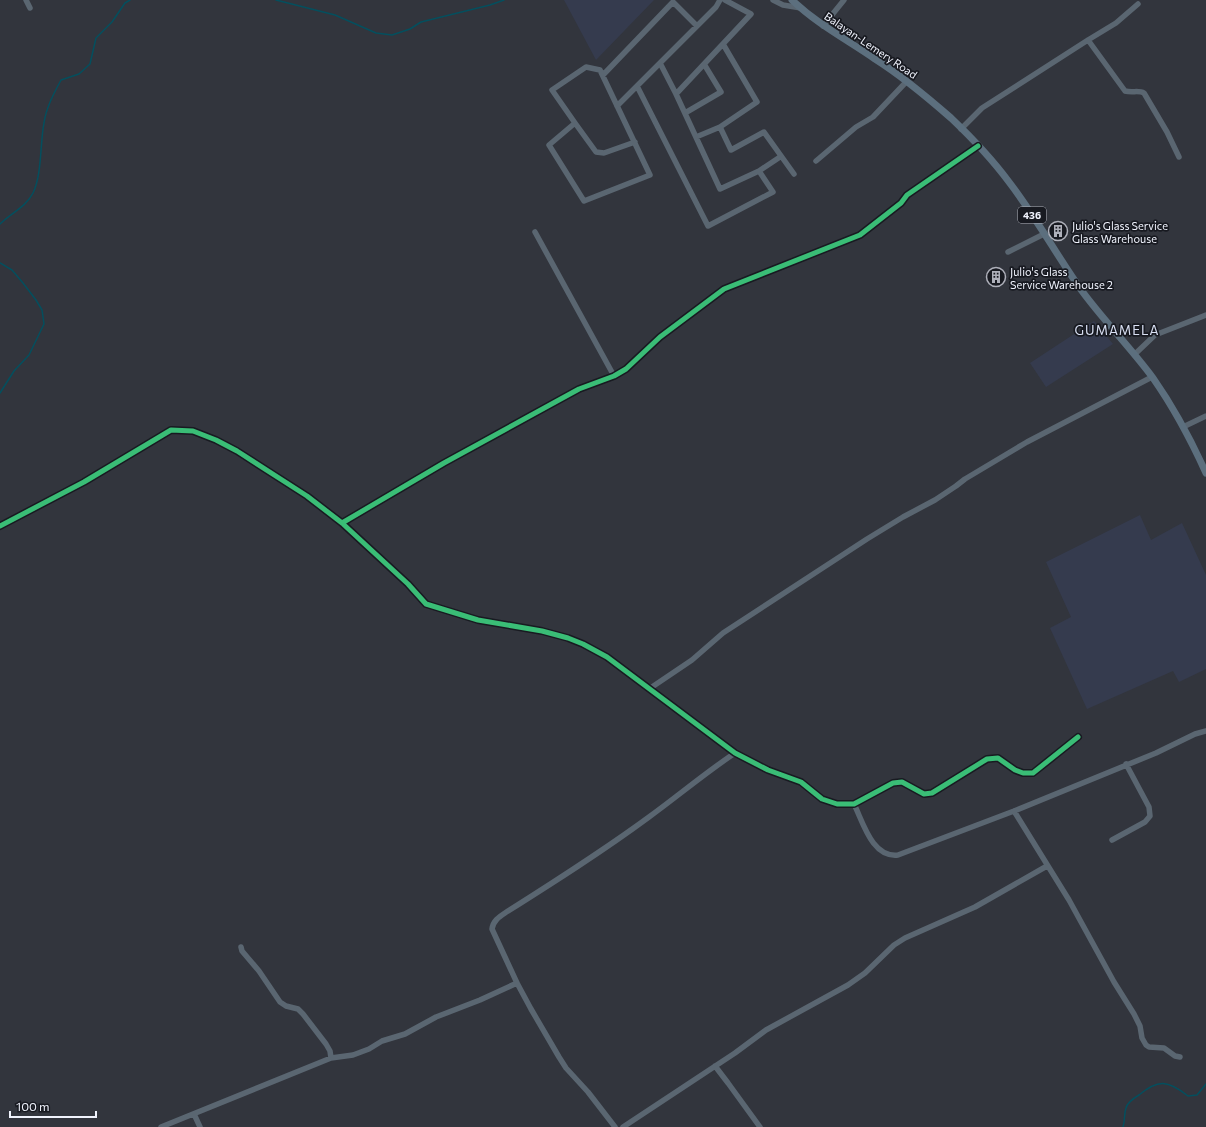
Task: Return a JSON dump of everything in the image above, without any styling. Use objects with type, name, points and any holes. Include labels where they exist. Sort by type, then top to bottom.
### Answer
[{"type":"main road","name":"Balayan-Lemery Road","points":[[792,0],[823,26],[876,59],[907,81],[951,119],[978,146],[1009,181],[1083,292],[1135,354],[1152,377],[1184,427],[1205,471]]},
{"type":"street","points":[[26,0],[30,8]]},
{"type":"street","points":[[617,106],[716,7],[720,0]]},
{"type":"street","points":[[676,94],[751,14],[725,0]]},
{"type":"street","name":"436","points":[[773,0],[783,5],[801,8]]},
{"type":"street","points":[[823,26],[844,0]]},
{"type":"street","points":[[603,75],[673,2],[697,26]]},
{"type":"street","points":[[961,129],[982,108],[1116,23],[1138,4]]},
{"type":"street","points":[[1088,40],[1125,91],[1132,93],[1141,91],[1144,93],[1167,132],[1179,157]]},
{"type":"street","points":[[696,137],[720,127],[757,102],[723,44]]},
{"type":"street","points":[[660,63],[720,189],[759,171],[780,157]]},
{"type":"street","points":[[685,113],[721,92],[704,64]]},
{"type":"street","points":[[575,123],[549,145],[584,201],[650,175],[600,70],[586,67],[552,90],[596,152],[604,153],[634,142]]},
{"type":"street","points":[[816,161],[856,127],[873,117],[907,81]]},
{"type":"street","points":[[637,86],[708,226],[773,192],[759,171]]},
{"type":"street","points":[[720,127],[731,150],[764,132],[780,157],[794,174]]},
{"type":"street","points":[[342,523],[444,463],[579,388],[614,376],[626,369],[660,337],[724,289],[860,235],[902,204],[907,195],[978,146]]},
{"type":"street","points":[[535,232],[614,376]]},
{"type":"street","points":[[1008,252],[1044,234]]},
{"type":"street","points":[[1135,354],[1155,335],[1206,315]]},
{"type":"street","points":[[649,689],[692,660],[723,633],[903,517],[935,500],[965,479],[1027,442],[1152,377]]},
{"type":"street","points":[[1184,427],[1206,416]]},
{"type":"street","points":[[0,526],[84,482],[171,430],[193,431],[216,440],[307,496],[342,523],[408,584],[426,604],[478,620],[542,631],[583,644],[607,657],[735,753],[768,770],[801,782],[822,799],[837,804],[854,804],[893,783],[902,782],[924,794],[932,792],[987,759],[998,758],[1015,770],[1023,773],[1033,773],[1078,737]]},
{"type":"street","points":[[854,804],[870,839],[884,853],[892,856],[898,855],[1014,811],[1160,751],[1195,734],[1206,731]]},
{"type":"street","points":[[615,1127],[588,1092],[566,1068],[516,983],[492,929],[493,925],[497,919],[609,846],[693,782],[735,753]]},
{"type":"street","points":[[1112,840],[1144,822],[1150,816],[1149,807],[1126,764]]},
{"type":"street","points":[[1014,811],[1069,900],[1114,982],[1134,1014],[1140,1026],[1142,1038],[1146,1045],[1149,1047],[1164,1048],[1175,1056],[1180,1057]]},
{"type":"street","points":[[623,1127],[735,1053],[766,1030],[854,981],[865,973],[894,945],[905,938],[975,907],[1048,866]]},
{"type":"street","points":[[241,947],[242,951],[259,971],[280,1002],[286,1006],[298,1009],[303,1014],[326,1044],[330,1051],[331,1058]]},
{"type":"street","points":[[161,1127],[331,1058],[353,1055],[382,1041],[405,1034],[436,1017],[480,1000],[516,983]]},
{"type":"street","points":[[715,1066],[760,1127]]},
{"type":"street","points":[[194,1114],[200,1127]]},
{"type":"shaded area","points":[[564,0],[654,0],[596,60]]},
{"type":"shaded area","points":[[1094,321],[1113,344],[1046,387],[1030,363]]},
{"type":"shaded area","points":[[1140,515],[1151,540],[1182,523],[1206,575],[1206,669],[1179,682],[1173,671],[1087,709],[1050,628],[1071,617],[1046,562]]},
{"type":"waterway","points":[[0,224],[30,198],[36,186],[45,117],[61,80],[79,74],[90,64],[96,38],[112,22],[125,3],[130,0]]},
{"type":"waterway","points":[[276,0],[335,15],[376,33],[392,35],[410,29],[421,22],[490,5],[504,0]]},
{"type":"waterway","points":[[0,263],[12,270],[36,300],[42,310],[44,324],[29,355],[14,371],[0,393]]},
{"type":"waterway","points":[[1123,1127],[1125,1110],[1128,1104],[1152,1086],[1158,1084],[1169,1084],[1188,1096],[1197,1095],[1206,1084]]},
{"type":"cycle path","points":[[342,523],[444,463],[579,389],[614,376],[626,369],[660,337],[724,289],[860,235],[901,203],[907,195],[978,146]]},
{"type":"cycle path","points":[[0,526],[84,482],[171,430],[193,431],[216,440],[237,451],[307,496],[342,523],[408,584],[426,604],[478,620],[542,631],[583,644],[607,657],[735,753],[768,770],[801,782],[822,799],[837,804],[854,804],[893,783],[902,782],[924,794],[932,793],[987,759],[998,758],[1015,770],[1023,773],[1033,773],[1078,737]]},
{"type":"place","name":"Julio's Glass Service Glass Warehouse","points":[[1058,231]]},
{"type":"place","name":"Julio's Glass Service Warehouse 2","points":[[996,277]]},
{"type":"district","name":"GUMAMELA","points":[[1117,330]]}]
